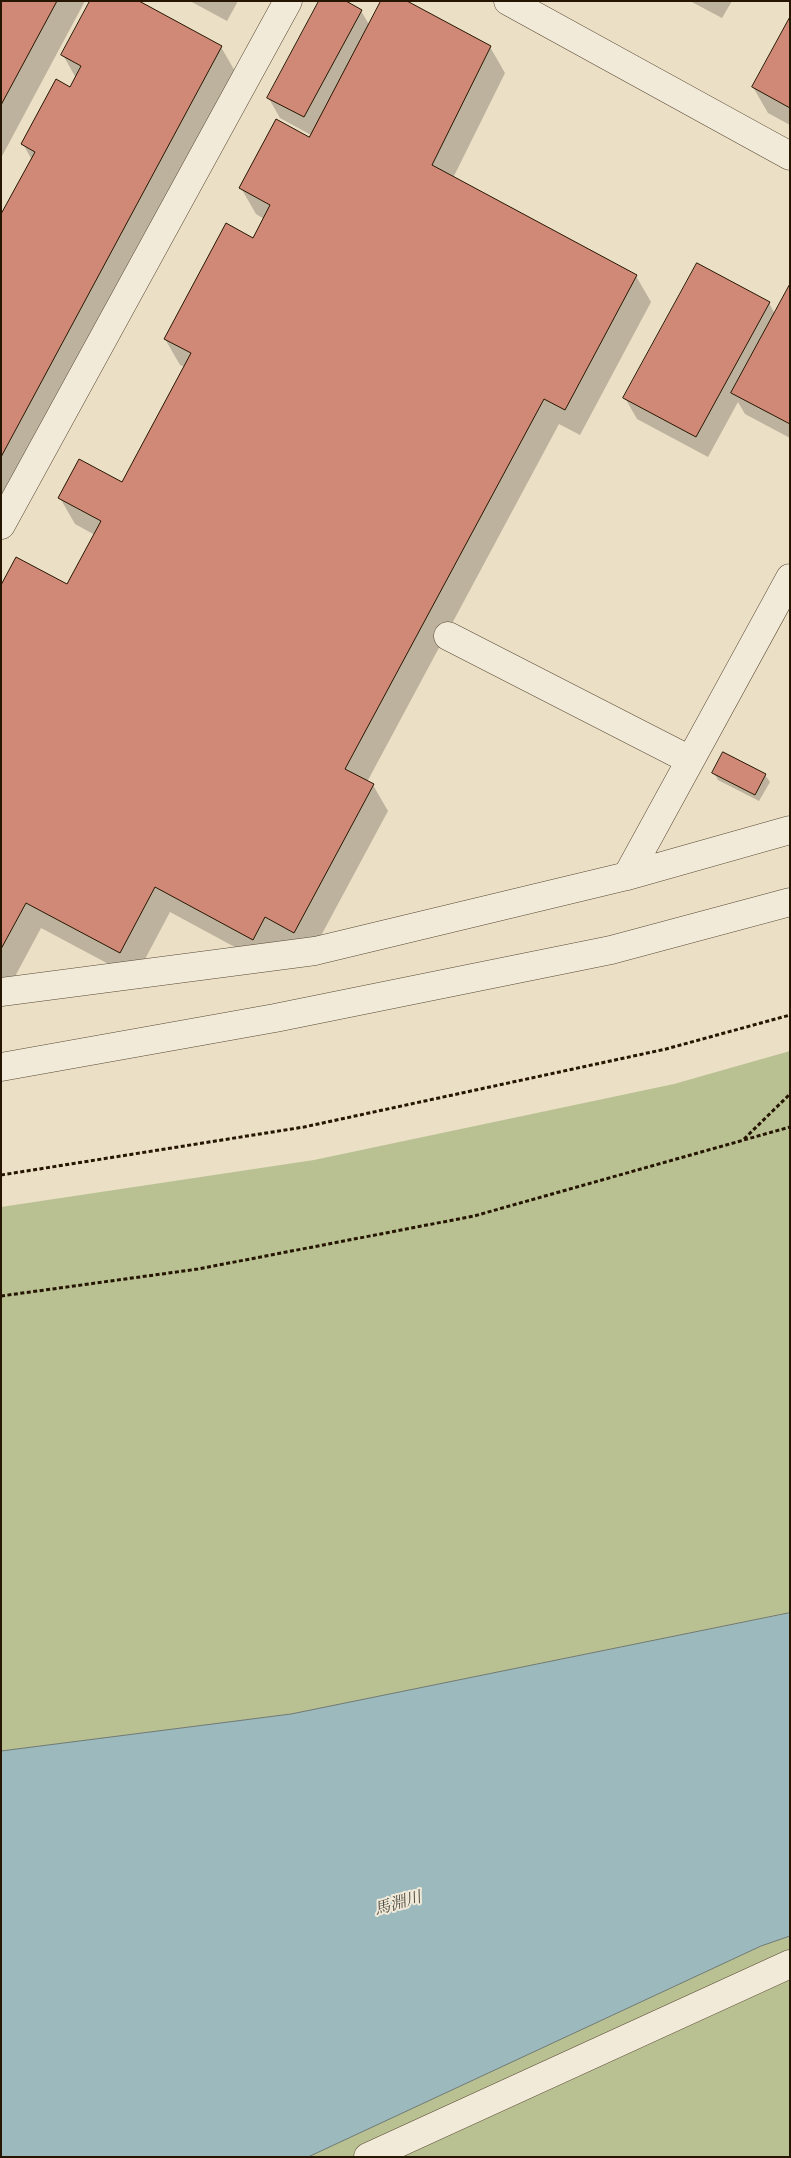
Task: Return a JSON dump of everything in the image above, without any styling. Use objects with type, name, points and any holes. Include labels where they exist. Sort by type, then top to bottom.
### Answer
[{"type":"street","points":[[1,524],[288,1]]},
{"type":"street","points":[[508,1],[790,156]]},
{"type":"street","points":[[627,876],[790,578]]},
{"type":"street","points":[[448,636],[690,760]]},
{"type":"street","points":[[1,992],[315,952],[627,876],[790,830]]},
{"type":"street","points":[[1,1067],[275,1018],[611,950],[790,902]]},
{"type":"street","points":[[368,2157],[790,1964]]},
{"type":"path","points":[[1,1175],[304,1127],[666,1049],[790,1015]]},
{"type":"path","points":[[743,1140],[790,1094]]},
{"type":"path","points":[[1,1296],[198,1269],[474,1216],[790,1127]]},
{"type":"green space","points":[[790,1051],[790,1613],[291,1714],[1,1751],[1,1207],[314,1160],[674,1084]]},
{"type":"green space","points":[[790,1936],[790,2157],[308,2157],[761,1946]]},
{"type":"water","name":"馬淵川","points":[[790,1613],[790,1936],[761,1946],[308,2157],[1,2157],[1,1751],[291,1714]]},
{"type":"building","points":[[1,1],[57,1],[1,105]]},
{"type":"building","points":[[90,1],[139,1],[222,46],[1,457],[1,214],[35,152],[21,144],[56,79],[70,87],[81,66],[61,55]]},
{"type":"building","points":[[319,1],[346,1],[362,10],[304,117],[267,98]]},
{"type":"building","points":[[381,1],[407,1],[491,46],[432,165],[637,275],[565,410],[544,399],[345,769],[374,784],[294,933],[265,917],[253,940],[155,887],[120,953],[26,903],[1,949],[1,585],[16,557],[67,584],[101,521],[58,498],[79,459],[122,482],[191,353],[164,339],[226,223],[253,238],[270,205],[239,188],[276,119],[309,137]]},
{"type":"building","points":[[790,17],[790,108],[752,87]]},
{"type":"building","points":[[697,263],[770,302],[696,437],[623,398]]},
{"type":"building","points":[[790,284],[790,424],[731,393]]},
{"type":"building","points":[[723,752],[766,774],[755,795],[712,773]]}]
